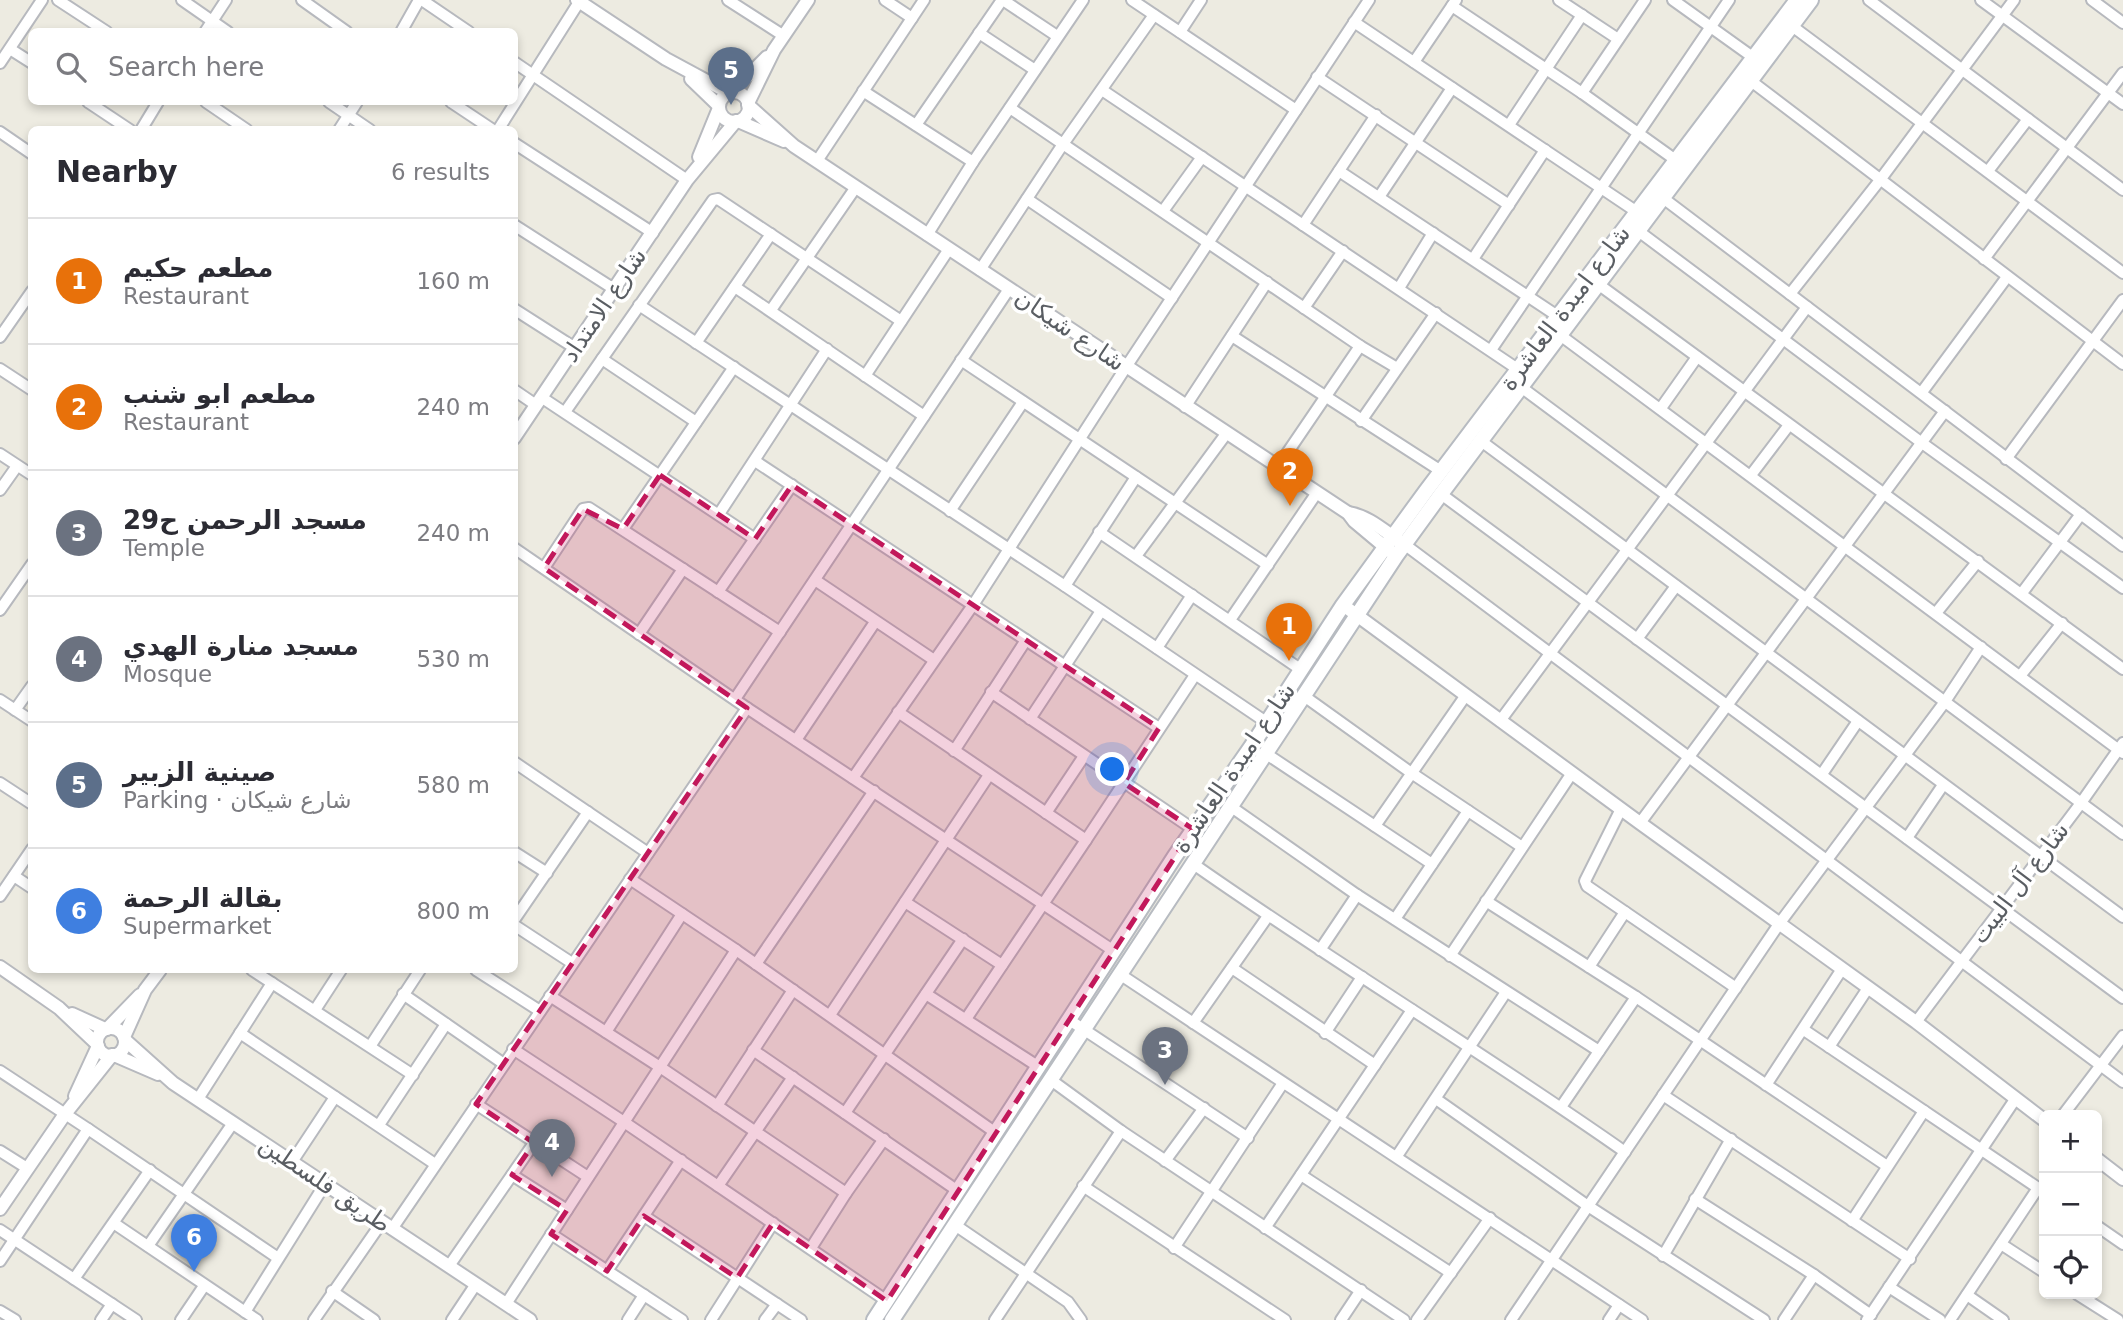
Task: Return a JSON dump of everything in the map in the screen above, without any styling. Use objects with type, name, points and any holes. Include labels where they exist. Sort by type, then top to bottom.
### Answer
[{"type":"main road","name":"شارع امبدة العاشرة","points":[[892,1320],[1358,614],[1395,546],[1441,471],[1676,161],[1751,81],[1792,26],[1801,2]]},
{"type":"main road","name":"شارع امبدة العاشرة","points":[[874,1320],[1068,1019],[1343,605],[1441,494],[1663,198],[1754,58],[1801,2]]},
{"type":"main road","points":[[1204,815],[1218,824]]},
{"type":"street","points":[[0,63],[42,0]]},
{"type":"street","points":[[58,0],[101,28]]},
{"type":"street","points":[[182,0],[223,28]]},
{"type":"street","points":[[208,28],[226,0]]},
{"type":"street","points":[[302,0],[341,28]]},
{"type":"street","points":[[404,28],[421,0],[463,28]]},
{"type":"street","points":[[728,0],[783,36]]},
{"type":"street","points":[[666,59],[719,107],[725,118],[737,121],[745,117],[748,104],[774,50],[808,0]]},
{"type":"street","points":[[885,0],[912,18]]},
{"type":"street","points":[[817,161],[924,0]]},
{"type":"street","points":[[916,125],[1002,0],[1057,36]]},
{"type":"street","points":[[927,235],[1083,0]]},
{"type":"street","points":[[1132,0],[1296,110]]},
{"type":"street","points":[[1180,32],[1201,0]]},
{"type":"street","points":[[853,778],[973,605],[1368,0]]},
{"type":"street","points":[[1559,0],[1618,39]]},
{"type":"street","points":[[1582,93],[1645,0]]},
{"type":"street","points":[[1673,0],[1754,58]]},
{"type":"street","points":[[1491,350],[1729,0]]},
{"type":"street","points":[[1869,0],[2123,190]]},
{"type":"street","points":[[1981,0],[2123,104]]},
{"type":"street","points":[[1790,294],[1880,180],[2014,0]]},
{"type":"street","points":[[2092,0],[2123,23]]},
{"type":"street","points":[[518,97],[578,1],[666,59],[730,93],[743,96],[748,104]]},
{"type":"street","points":[[1413,62],[1454,3],[1676,161]]},
{"type":"street","points":[[980,270],[1063,144],[1154,15]]},
{"type":"street","points":[[1509,125],[1582,15]]},
{"type":"street","points":[[1354,22],[1637,212]]},
{"type":"street","points":[[1792,26],[2123,273]]},
{"type":"street","points":[[979,33],[1035,71]]},
{"type":"street","points":[[10,49],[28,61]]},
{"type":"street","points":[[719,107],[723,97],[774,50]]},
{"type":"street","points":[[518,65],[690,175]]},
{"type":"street","points":[[1984,259],[2123,73]]},
{"type":"street","points":[[1317,77],[1509,205]]},
{"type":"street","points":[[1751,81],[2123,364]]},
{"type":"street","points":[[1379,197],[1452,88]]},
{"type":"street","points":[[1102,90],[1519,370]]},
{"type":"street","points":[[863,91],[973,162]]},
{"type":"street","name":"شارع شيكان","points":[[748,104],[793,146]]},
{"type":"street","points":[[92,105],[124,126]]},
{"type":"street","points":[[143,126],[156,105]]},
{"type":"street","points":[[210,105],[241,126]]},
{"type":"street","points":[[334,105],[364,126]]},
{"type":"street","points":[[342,126],[356,105]]},
{"type":"street","points":[[456,105],[490,126]]},
{"type":"street","points":[[499,126],[513,105]]},
{"type":"street","name":"شارع الامتداد","points":[[690,175],[719,107]]},
{"type":"street","points":[[1010,108],[1360,346],[1397,368]]},
{"type":"street","points":[[1303,225],[1376,115]]},
{"type":"street","points":[[1988,171],[2028,119]]},
{"type":"street","name":"شارع شيكان","points":[[737,121],[793,146],[817,161],[1316,494],[1348,513],[1369,520],[1395,546]]},
{"type":"street","name":"شارع الامتداد","points":[[518,432],[690,175],[737,121]]},
{"type":"street","points":[[0,132],[28,151]]},
{"type":"street","points":[[518,147],[653,233]]},
{"type":"street","points":[[1473,259],[1545,150]]},
{"type":"street","points":[[1163,211],[1202,157]]},
{"type":"street","points":[[1339,171],[1559,317]]},
{"type":"street","points":[[771,310],[856,187]]},
{"type":"street","points":[[1663,198],[2123,545]]},
{"type":"street","points":[[565,412],[713,200],[718,199],[901,321]]},
{"type":"street","points":[[1027,199],[1171,298]]},
{"type":"street","points":[[518,228],[614,289]]},
{"type":"street","points":[[1637,230],[1922,443],[2123,588]]},
{"type":"street","points":[[1399,288],[1433,233]]},
{"type":"street","points":[[696,342],[771,234]]},
{"type":"street","points":[[865,376],[949,249]]},
{"type":"street","points":[[1304,308],[1343,251]]},
{"type":"street","points":[[1922,392],[2007,276]]},
{"type":"street","points":[[1185,407],[1267,282]]},
{"type":"street","points":[[1598,284],[2123,669]]},
{"type":"street","points":[[735,287],[924,416]]},
{"type":"street","points":[[735,699],[1009,289]]},
{"type":"street","points":[[2006,459],[2123,300]]},
{"type":"street","points":[[639,305],[1266,722]]},
{"type":"street","points":[[0,337],[27,306]]},
{"type":"street","points":[[1500,721],[1807,307]]},
{"type":"street","points":[[518,312],[575,348]]},
{"type":"street","points":[[1361,421],[1436,313]]},
{"type":"street","points":[[1560,335],[2121,749]]},
{"type":"street","points":[[1232,336],[1441,471]]},
{"type":"street","points":[[1277,468],[1360,346]]},
{"type":"street","points":[[719,514],[827,349]]},
{"type":"street","points":[[1661,408],[1697,357]]},
{"type":"street","points":[[601,359],[696,422]]},
{"type":"street","points":[[961,360],[1268,565]]},
{"type":"street","points":[[623,530],[734,367]]},
{"type":"street","points":[[0,369],[28,387]]},
{"type":"street","points":[[1521,387],[2123,834]]},
{"type":"street","points":[[518,392],[565,412],[755,539]]},
{"type":"street","points":[[950,511],[1023,402]]},
{"type":"street","points":[[1640,823],[1945,411]]},
{"type":"street","points":[[1751,475],[1789,425]]},
{"type":"street","points":[[1136,556],[1226,434]]},
{"type":"street","points":[[1481,441],[2123,917]]},
{"type":"street","points":[[0,454],[28,473]]},
{"type":"street","points":[[755,461],[1159,728]]},
{"type":"street","points":[[0,490],[17,466]]},
{"type":"street","points":[[1065,586],[1136,477]]},
{"type":"street","points":[[718,592],[792,485]]},
{"type":"street","points":[[1230,620],[1316,494]]},
{"type":"street","points":[[1441,494],[2123,998]]},
{"type":"street","points":[[544,568],[586,508],[780,632]]},
{"type":"street","points":[[2022,593],[2081,514]]},
{"type":"street","points":[[1099,532],[1300,669]]},
{"type":"street","points":[[1395,546],[1549,653],[2123,1082]]},
{"type":"street","points":[[518,551],[747,708],[1114,951]]},
{"type":"street","points":[[1936,613],[1978,561]]},
{"type":"street","points":[[0,610],[28,568]]},
{"type":"street","points":[[639,634],[683,569]]},
{"type":"street","points":[[815,580],[934,660]]},
{"type":"street","points":[[1637,639],[1676,586]]},
{"type":"street","points":[[1157,648],[1192,595]]},
{"type":"street","points":[[1343,605],[1916,1022],[2039,1116]]},
{"type":"street","points":[[1030,719],[1101,611]]},
{"type":"street","points":[[796,740],[875,622]]},
{"type":"street","points":[[2020,676],[2062,623]]},
{"type":"street","points":[[954,751],[1026,640]]},
{"type":"street","points":[[1511,1320],[1779,924],[1944,703],[1981,647]]},
{"type":"street","points":[[966,1019],[1195,675]]},
{"type":"street","points":[[15,710],[28,692]]},
{"type":"street","points":[[992,692],[1193,830]]},
{"type":"street","points":[[1375,827],[1410,772],[1466,695]]},
{"type":"street","points":[[1304,696],[1410,772],[1522,847]]},
{"type":"street","points":[[0,700],[28,718]]},
{"type":"street","points":[[314,1320],[332,1291],[435,1164],[747,708]]},
{"type":"street","points":[[898,712],[1086,840]]},
{"type":"street","points":[[1822,774],[1858,721]]},
{"type":"street","name":"شارع آل البيت","points":[[1916,1022],[2121,749]]},
{"type":"street","points":[[1265,753],[1432,864]]},
{"type":"street","points":[[1046,813],[1084,756]]},
{"type":"street","points":[[518,765],[648,853]]},
{"type":"street","points":[[1450,956],[1572,773]]},
{"type":"street","points":[[830,1015],[989,775]]},
{"type":"street","points":[[0,783],[28,801]]},
{"type":"street","points":[[1907,838],[1943,785]]},
{"type":"street","points":[[756,964],[874,792]]},
{"type":"street","points":[[1230,806],[1357,895],[1599,1051]]},
{"type":"street","points":[[1621,809],[1585,880],[1587,886],[1736,988]]},
{"type":"street","points":[[1395,919],[1468,811]]},
{"type":"street","points":[[518,917],[588,812]]},
{"type":"street","points":[[0,896],[28,855]]},
{"type":"street","points":[[518,855],[547,873]]},
{"type":"street","points":[[1192,863],[1625,1152]]},
{"type":"street","points":[[14,876],[28,885]]},
{"type":"street","points":[[630,879],[996,1132]]},
{"type":"street","points":[[1320,950],[1357,895]]},
{"type":"street","points":[[1486,901],[1636,997],[1887,1166]]},
{"type":"street","points":[[905,902],[1002,965]]},
{"type":"street","points":[[1589,967],[1625,912]]},
{"type":"street","points":[[606,1032],[682,914]]},
{"type":"street","points":[[1193,1023],[1268,916]]},
{"type":"street","points":[[518,926],[572,963]]},
{"type":"street","points":[[845,1113],[963,939]]},
{"type":"street","points":[[506,1304],[736,950]]},
{"type":"street","points":[[0,967],[59,1008],[103,1053],[113,1055],[173,1083]]},
{"type":"street","points":[[1232,968],[1375,1065]]},
{"type":"street","points":[[1766,1085],[1842,969]]},
{"type":"street","points":[[0,1209],[73,1102],[113,1055],[122,1049],[124,1038],[155,973]]},
{"type":"street","points":[[257,973],[413,1074]]},
{"type":"street","points":[[315,1010],[339,973]]},
{"type":"street","points":[[371,1045],[418,973]]},
{"type":"street","points":[[481,973],[540,1011]]},
{"type":"street","points":[[1121,975],[1642,1320]]},
{"type":"street","points":[[1325,1033],[1362,977]]},
{"type":"street","points":[[198,1099],[272,983]]},
{"type":"street","points":[[1829,1047],[1868,988]]},
{"type":"street","points":[[73,1102],[98,1045],[98,1037],[145,990]]},
{"type":"street","points":[[716,1105],[793,990]]},
{"type":"street","points":[[1396,1156],[1506,992]]},
{"type":"street","points":[[926,993],[1039,1067]]},
{"type":"street","points":[[403,995],[504,1064]]},
{"type":"street","points":[[550,996],[846,1193]]},
{"type":"street","points":[[1561,1107],[1636,997]]},
{"type":"street","points":[[59,1008],[106,1029],[117,1030],[124,1038]]},
{"type":"street","points":[[1265,1228],[1412,1010]]},
{"type":"street","points":[[1068,1019],[1248,1138]]},
{"type":"street","points":[[379,1125],[446,1024]]},
{"type":"street","points":[[1804,1030],[2039,1189]]},
{"type":"street","points":[[240,1033],[435,1164]]},
{"type":"street","points":[[2067,1110],[2123,1037]]},
{"type":"street","name":"طريق فلسطين","points":[[124,1038],[173,1083],[530,1320]]},
{"type":"street","points":[[513,1049],[887,1301]]},
{"type":"street","points":[[753,1050],[958,1191]]},
{"type":"street","points":[[0,1071],[278,1258]]},
{"type":"street","points":[[718,1186],[793,1077]]},
{"type":"street","points":[[1051,1080],[1121,1132],[1405,1320]]},
{"type":"street","points":[[1174,1248],[1213,1193],[1283,1083]]},
{"type":"street","points":[[1663,1095],[1910,1259]]},
{"type":"street","points":[[292,1162],[335,1097]]},
{"type":"street","points":[[1436,1098],[1588,1206],[1764,1320]]},
{"type":"street","points":[[1695,1199],[1814,1275],[1869,1318],[2016,1098]]},
{"type":"street","points":[[476,1104],[588,1177]]},
{"type":"street","points":[[1165,1161],[1204,1108]]},
{"type":"street","points":[[1852,1221],[1924,1111]]},
{"type":"street","points":[[148,1246],[233,1123]]},
{"type":"street","points":[[0,1261],[88,1129]]},
{"type":"street","points":[[995,1320],[1121,1132]]},
{"type":"street","points":[[811,1248],[884,1139]]},
{"type":"street","points":[[1662,1256],[1731,1139]]},
{"type":"street","points":[[449,1266],[534,1143]]},
{"type":"street","points":[[0,1151],[27,1168]]},
{"type":"street","points":[[607,1271],[681,1160]]},
{"type":"street","points":[[2102,1163],[2123,1179]]},
{"type":"street","points":[[74,1279],[150,1171]]},
{"type":"street","points":[[512,1175],[567,1210]]},
{"type":"street","points":[[1301,1175],[1451,1273]]},
{"type":"street","points":[[245,1312],[325,1184]]},
{"type":"street","points":[[1083,1186],[1285,1320]]},
{"type":"street","points":[[1950,1320],[2039,1193]]},
{"type":"street","points":[[644,1216],[801,1320]]},
{"type":"street","points":[[1418,1320],[1490,1218]]},
{"type":"street","points":[[115,1223],[257,1320]]},
{"type":"street","points":[[711,1320],[773,1223]]},
{"type":"street","points":[[955,1225],[1068,1302],[1081,1320]]},
{"type":"street","points":[[2102,1229],[2123,1244]]},
{"type":"street","points":[[0,1230],[136,1320]]},
{"type":"street","points":[[551,1234],[682,1320]]},
{"type":"street","points":[[2001,1244],[2039,1269]]},
{"type":"street","points":[[1784,1320],[1814,1275]]},
{"type":"street","points":[[452,1320],[476,1284]]},
{"type":"street","points":[[181,1320],[204,1286]]},
{"type":"street","points":[[1889,1287],[1940,1320]]},
{"type":"street","points":[[1341,1320],[1361,1290]]},
{"type":"street","points":[[332,1291],[374,1320]]},
{"type":"street","points":[[628,1320],[644,1295]]},
{"type":"street","points":[[1967,1295],[2003,1320]]},
{"type":"street","points":[[2085,1299],[2118,1320]]},
{"type":"street","points":[[101,1320],[112,1304]]},
{"type":"street","points":[[765,1320],[777,1304]]},
{"type":"street","points":[[1609,1320],[1619,1305]]},
{"type":"street","points":[[0,1311],[15,1320]]},
{"type":"highlighted area","points":[[660,475],[755,539],[792,485],[1159,728],[1124,783],[1193,829],[887,1301],[773,1223],[737,1278],[644,1216],[607,1271],[551,1234],[567,1210],[512,1175],[534,1143],[476,1104],[747,708],[544,568],[583,509],[623,529]]},
{"type":"place","name":"صينية الزبير","points":[[731,105]]},
{"type":"place","name":"مطعم ابو شنب","points":[[1290,506]]},
{"type":"place","name":"مطعم حكيم","points":[[1289,661]]},
{"type":"place","name":"مسجد الرحمن ح29","points":[[1165,1085]]},
{"type":"place","name":"مسجد منارة الهدي","points":[[552,1177]]},
{"type":"place","name":"بقالة الرحمة","points":[[194,1272]]}]
